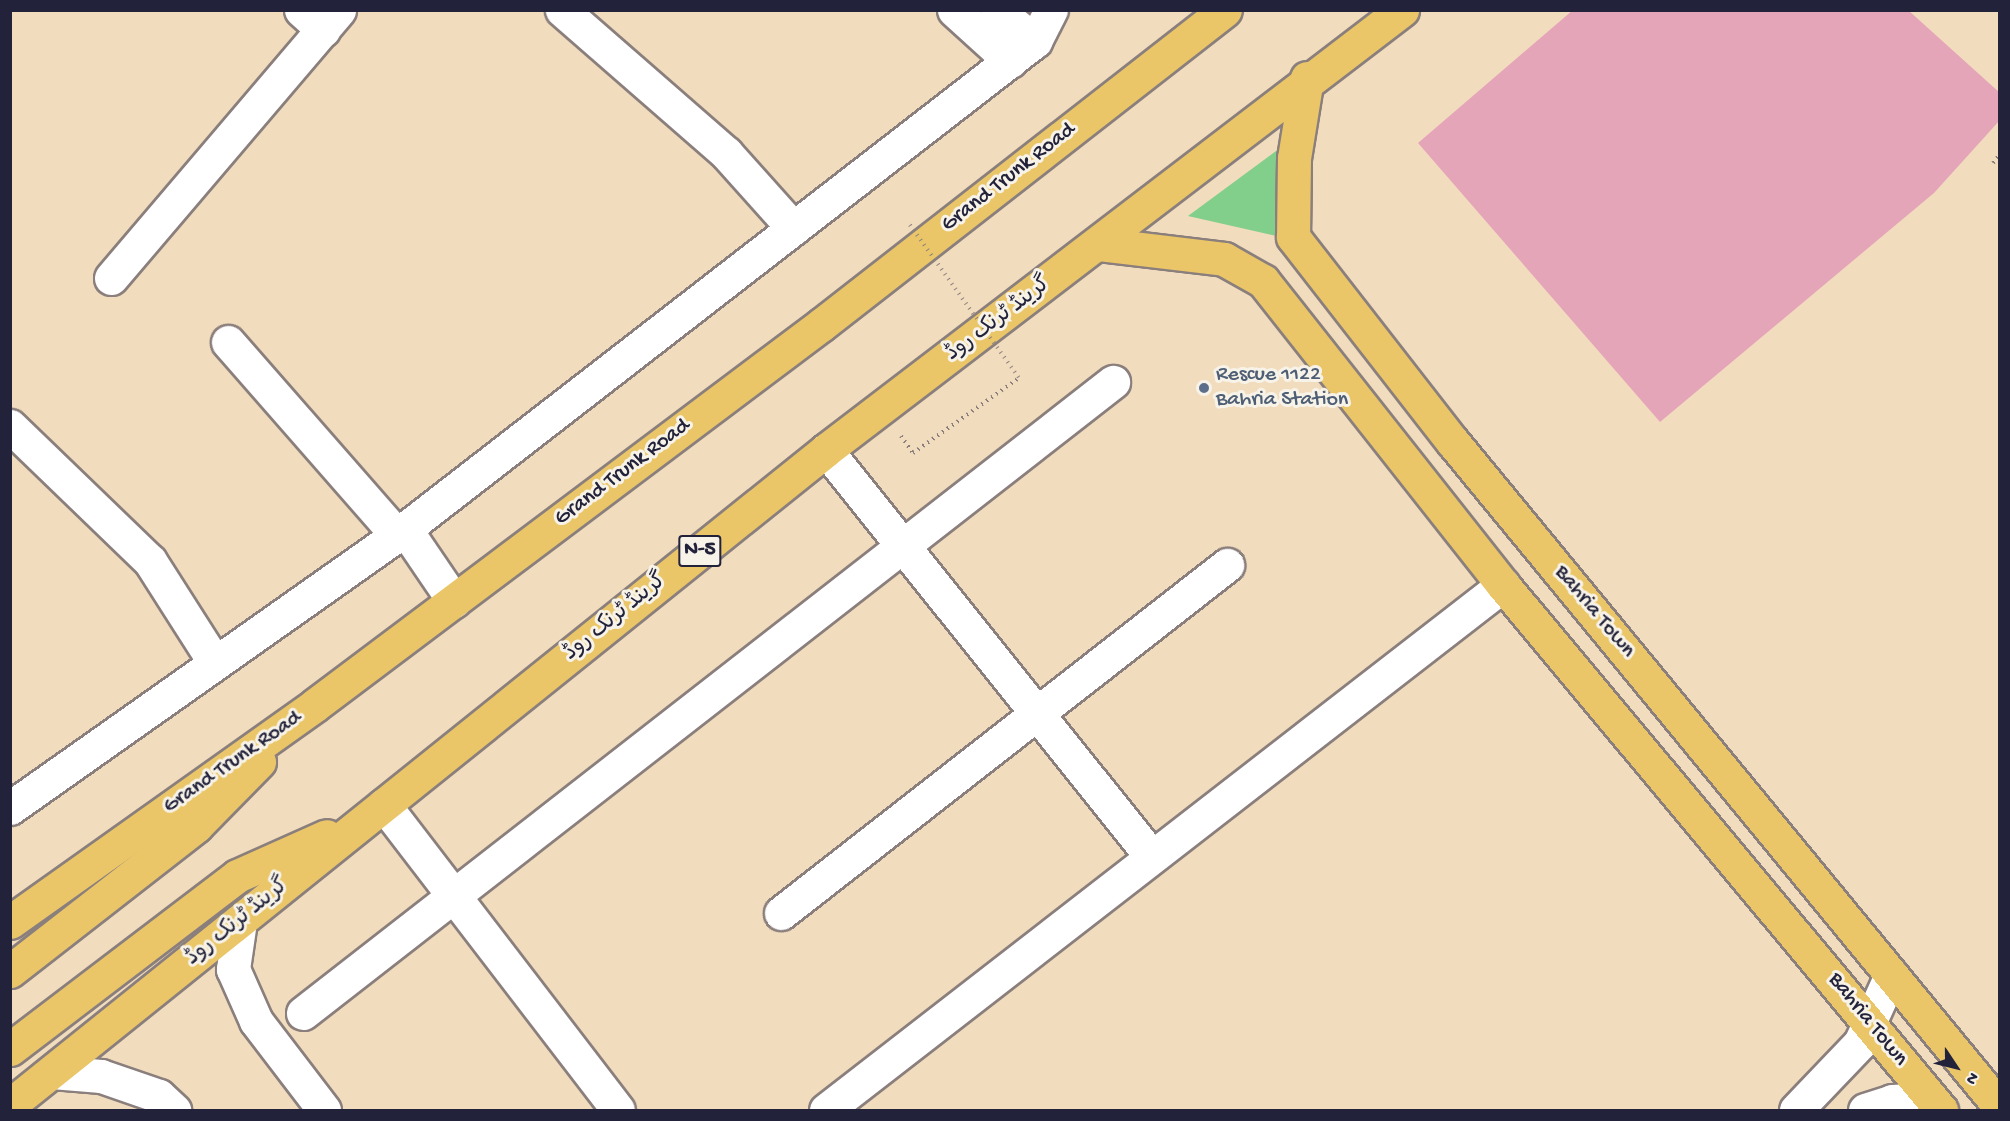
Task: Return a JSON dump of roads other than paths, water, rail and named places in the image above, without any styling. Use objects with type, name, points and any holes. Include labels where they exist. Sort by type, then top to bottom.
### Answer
[{"type":"main road","name":"Grand Trunk Road","points":[[10,922],[315,705],[454,601],[1225,10]]},
{"type":"main road","name":"گرینڈ ٹرنک روڈ","points":[[10,1105],[826,450],[1099,244],[1307,78],[1401,10]]},
{"type":"main road","name":"Bahria Town","points":[[1307,78],[1294,158],[1293,237],[1452,441],[2000,1107]]},
{"type":"main road","name":"Bahria Town","points":[[1099,244],[1224,259],[1263,281],[1503,585],[1871,1024],[1936,1105]]},
{"type":"main road","points":[[10,971],[195,826],[315,705]]},
{"type":"main road","points":[[10,1049],[237,876],[376,812]]},
{"type":"street","points":[[562,10],[726,153],[793,228]]},
{"type":"street","points":[[954,10],[1010,61]]},
{"type":"street","points":[[997,10],[1035,41]]},
{"type":"street","points":[[10,808],[401,532],[1035,41],[1051,10]]},
{"type":"street","points":[[111,278],[321,17]]},
{"type":"street","points":[[228,342],[401,532],[454,601]]},
{"type":"street","points":[[303,1013],[1113,382]]},
{"type":"street","points":[[10,426],[150,561],[215,663]]},
{"type":"street","points":[[826,450],[1039,712],[1152,857]]},
{"type":"street","points":[[781,913],[1227,566]]},
{"type":"street","points":[[826,1110],[1503,585]]},
{"type":"street","points":[[376,812],[452,897],[618,1110]]},
{"type":"street","points":[[240,921],[233,969],[256,1021],[324,1110]]},
{"type":"street","points":[[1796,1110],[1836,1074],[1871,1024],[1891,975]]},
{"type":"street","points":[[52,1072],[101,1076],[159,1096],[174,1110]]},
{"type":"street","points":[[1865,1110],[1892,1101],[1936,1105]]},
{"type":"place","name":"Rescue 1122 Bahria Station","points":[[1204,388]]}]
